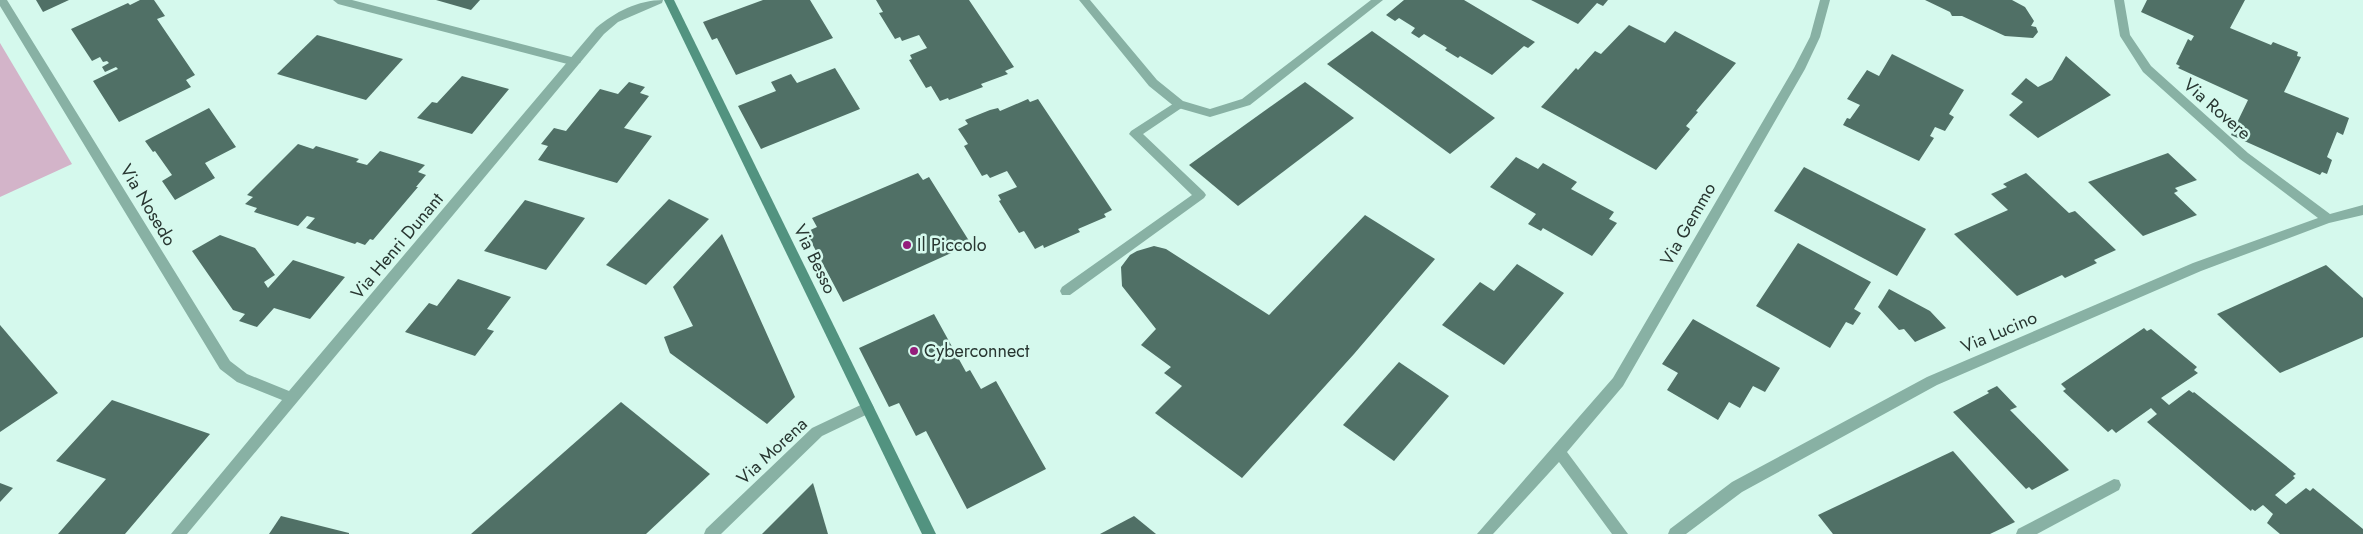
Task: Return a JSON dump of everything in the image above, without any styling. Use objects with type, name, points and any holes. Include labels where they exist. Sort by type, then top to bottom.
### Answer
[{"type":"main road","name":"Via Besso","points":[[669,0],[928,534]]},
{"type":"street","name":"Via Nosedo","points":[[2,0],[225,365],[242,378],[292,398]]},
{"type":"street","points":[[338,0],[575,62]]},
{"type":"street","name":"Via Henri Dunant","points":[[178,534],[600,31],[614,19],[658,0]]},
{"type":"street","points":[[1084,0],[1153,83],[1179,104],[1210,113],[1246,102],[1378,0]]},
{"type":"street","name":"Via Gemmo","points":[[1484,534],[1559,452],[1618,382],[1799,69],[1815,37],[1826,0]]},
{"type":"street","name":"Via Rovere","points":[[2118,0],[2126,36],[2146,69],[2244,156],[2328,218]]},
{"type":"street","points":[[1066,291],[1200,195],[1135,134],[1179,104]]},
{"type":"street","name":"Via Lucino","points":[[1674,534],[1737,487],[1932,381],[2198,267],[2328,218],[2362,211]]},
{"type":"street","name":"Via Morena","points":[[711,534],[817,432],[867,408]]},
{"type":"street","points":[[1559,452],[1621,534]]},
{"type":"street","points":[[2023,534],[2114,486]]},
{"type":"shaded area","points":[[0,43],[72,164],[0,197]]},
{"type":"building","points":[[36,0],[69,0],[43,12]]},
{"type":"building","points":[[140,0],[154,0],[165,16],[157,19],[195,75],[186,80],[191,87],[119,122],[93,81],[118,69],[116,67],[105,72],[102,67],[109,63],[107,61],[103,62],[100,57],[92,61],[71,29],[128,3],[130,5]]},
{"type":"building","points":[[436,0],[480,0],[471,10]]},
{"type":"building","points":[[763,0],[810,0],[833,38],[736,75],[717,38],[712,40],[703,22]]},
{"type":"building","points":[[876,0],[969,0],[1014,67],[1005,71],[1008,74],[981,84],[983,87],[949,100],[948,98],[940,101],[931,86],[926,88],[909,60],[912,59],[910,55],[927,48],[919,35],[902,41],[900,37],[895,39],[879,13],[883,12]]},
{"type":"building","points":[[1404,0],[1464,0],[1535,42],[1528,48],[1524,46],[1492,75],[1460,56],[1458,58],[1445,50],[1447,48],[1424,34],[1419,38],[1411,33],[1415,28],[1399,18],[1395,21],[1386,15]]},
{"type":"building","points":[[1531,0],[1608,0],[1603,6],[1597,3],[1578,24]]},
{"type":"building","points":[[1925,0],[2012,0],[2025,7],[2034,21],[2031,26],[2036,27],[2038,32],[2033,38],[2005,36],[1962,16],[1952,16],[1950,12]]},
{"type":"building","points":[[2147,0],[2245,0],[2230,28],[2271,45],[2273,42],[2298,52],[2297,56],[2301,57],[2284,92],[2349,118],[2343,135],[2337,132],[2327,157],[2332,160],[2327,174],[2322,172],[2320,175],[2231,135],[2248,100],[2178,68],[2180,66],[2176,64],[2188,39],[2191,41],[2194,36],[2141,12]]},
{"type":"building","points":[[1629,25],[1665,43],[1675,31],[1736,63],[1696,111],[1698,112],[1686,126],[1690,129],[1656,170],[1541,107],[1576,68],[1578,70],[1595,51],[1601,54]]},
{"type":"building","points":[[1372,31],[1495,118],[1450,154],[1327,64]]},
{"type":"building","points":[[317,35],[403,59],[366,100],[277,74]]},
{"type":"building","points":[[1892,54],[1964,90],[1949,114],[1954,117],[1945,131],[1935,127],[1930,136],[1934,138],[1919,161],[1843,125],[1860,105],[1847,99],[1867,70],[1879,76]]},
{"type":"building","points":[[2066,56],[2111,95],[2038,138],[2009,115],[2023,102],[2011,94],[2026,78],[2038,87],[2052,80]]},
{"type":"building","points":[[835,68],[860,109],[761,149],[738,106],[776,91],[771,82],[791,74],[797,83]]},
{"type":"building","points":[[462,76],[509,89],[472,134],[417,118],[432,102],[437,103]]},
{"type":"building","points":[[629,82],[645,87],[640,93],[649,96],[624,128],[652,136],[617,183],[538,160],[548,146],[541,144],[554,128],[566,131],[600,89],[618,94]]},
{"type":"building","points":[[1305,82],[1354,118],[1238,206],[1189,165]]},
{"type":"building","points":[[1028,99],[1030,102],[1038,99],[1112,210],[1104,214],[1106,217],[1078,229],[1080,232],[1044,248],[1043,245],[1035,249],[1024,231],[1019,233],[999,201],[1001,200],[998,195],[1017,187],[1007,171],[990,178],[987,174],[982,176],[964,146],[968,144],[958,129],[968,124],[965,120],[990,110],[998,108],[1000,111]]},
{"type":"building","points":[[209,108],[236,147],[205,163],[215,178],[175,200],[162,181],[172,175],[155,151],[153,152],[145,141]]},
{"type":"building","points":[[298,144],[313,149],[316,146],[359,159],[356,162],[367,165],[380,151],[425,165],[418,172],[426,175],[373,240],[370,239],[365,245],[357,242],[355,244],[306,228],[315,218],[307,216],[298,226],[254,212],[257,208],[245,204],[253,197],[247,195]]},
{"type":"building","points":[[2168,153],[2197,180],[2175,188],[2178,191],[2174,193],[2197,215],[2143,236],[2088,182]]},
{"type":"building","points":[[1516,157],[1538,169],[1543,163],[1577,182],[1571,189],[1614,212],[1609,219],[1617,223],[1592,256],[1543,228],[1541,231],[1528,224],[1536,214],[1490,187]]},
{"type":"building","points":[[1804,167],[1926,229],[1897,276],[1774,211]]},
{"type":"building","points":[[918,173],[923,180],[929,177],[971,244],[843,302],[806,232],[817,227],[812,218]]},
{"type":"building","points":[[2026,173],[2069,213],[2075,211],[2116,250],[2094,260],[2097,263],[2065,278],[2062,275],[2017,296],[1954,234],[2008,210],[1991,194],[2007,187],[2003,184]]},
{"type":"building","points":[[669,199],[709,219],[646,285],[606,265]]},
{"type":"building","points":[[525,200],[585,218],[546,270],[484,251]]},
{"type":"building","points":[[1365,215],[1435,259],[1354,354],[1242,478],[1155,413],[1182,386],[1164,373],[1171,367],[1141,345],[1156,329],[1122,286],[1121,267],[1130,255],[1137,251],[1154,246],[1166,249],[1269,315]]},
{"type":"building","points":[[722,234],[795,397],[767,424],[670,353],[664,337],[693,326],[673,287]]},
{"type":"building","points":[[220,235],[255,248],[275,275],[264,282],[268,288],[293,260],[345,277],[310,319],[274,308],[257,327],[239,321],[245,314],[233,310],[192,251]]},
{"type":"building","points":[[1798,243],[1871,282],[1854,309],[1861,313],[1853,325],[1846,322],[1830,348],[1756,306]]},
{"type":"building","points":[[1517,264],[1564,293],[1504,365],[1442,325],[1480,282],[1494,291]]},
{"type":"building","points":[[2326,265],[2363,298],[2363,337],[2280,373],[2217,314]]},
{"type":"building","points":[[458,279],[511,297],[487,329],[494,331],[475,356],[405,332],[429,303],[437,306]]},
{"type":"building","points":[[1889,289],[1930,311],[1946,328],[1915,342],[1904,329],[1899,330],[1878,307]]},
{"type":"building","points":[[934,314],[966,372],[970,370],[981,389],[996,381],[1046,469],[967,509],[926,431],[916,436],[899,403],[889,407],[859,348]]},
{"type":"building","points":[[1693,319],[1780,368],[1765,392],[1753,386],[1740,408],[1729,402],[1718,420],[1667,390],[1678,373],[1662,364]]},
{"type":"building","points":[[0,325],[58,393],[0,432]]},
{"type":"building","points":[[2144,328],[2147,331],[2151,329],[2197,367],[2194,370],[2198,373],[2161,398],[2169,405],[2189,390],[2194,392],[2296,474],[2293,476],[2295,478],[2275,495],[2286,504],[2306,488],[2310,491],[2313,488],[2363,529],[2363,534],[2280,534],[2267,523],[2273,514],[2263,505],[2255,511],[2252,509],[2251,511],[2147,422],[2157,414],[2151,408],[2116,433],[2112,429],[2108,432],[2063,391],[2066,389],[2061,384]]},
{"type":"building","points":[[1399,362],[1449,396],[1394,461],[1343,425]]},
{"type":"building","points":[[1997,386],[2017,407],[2010,410],[2069,470],[2032,490],[2029,487],[2026,489],[1953,412],[1989,393],[1987,391]]},
{"type":"building","points":[[112,400],[210,434],[125,534],[58,534],[106,479],[56,461]]},
{"type":"building","points":[[621,402],[710,474],[646,534],[471,534]]},
{"type":"building","points":[[1953,451],[2015,522],[1990,534],[1833,534],[1818,515]]},
{"type":"building","points":[[0,483],[13,488],[0,502]]},
{"type":"building","points":[[813,483],[828,534],[762,534]]},
{"type":"building","points":[[281,516],[349,533],[349,534],[269,534]]},
{"type":"building","points":[[1134,516],[1156,534],[1100,534]]},
{"type":"place","name":"Il Piccolo","points":[[907,245]]},
{"type":"place","name":"Cyberconnect","points":[[914,351]]}]
